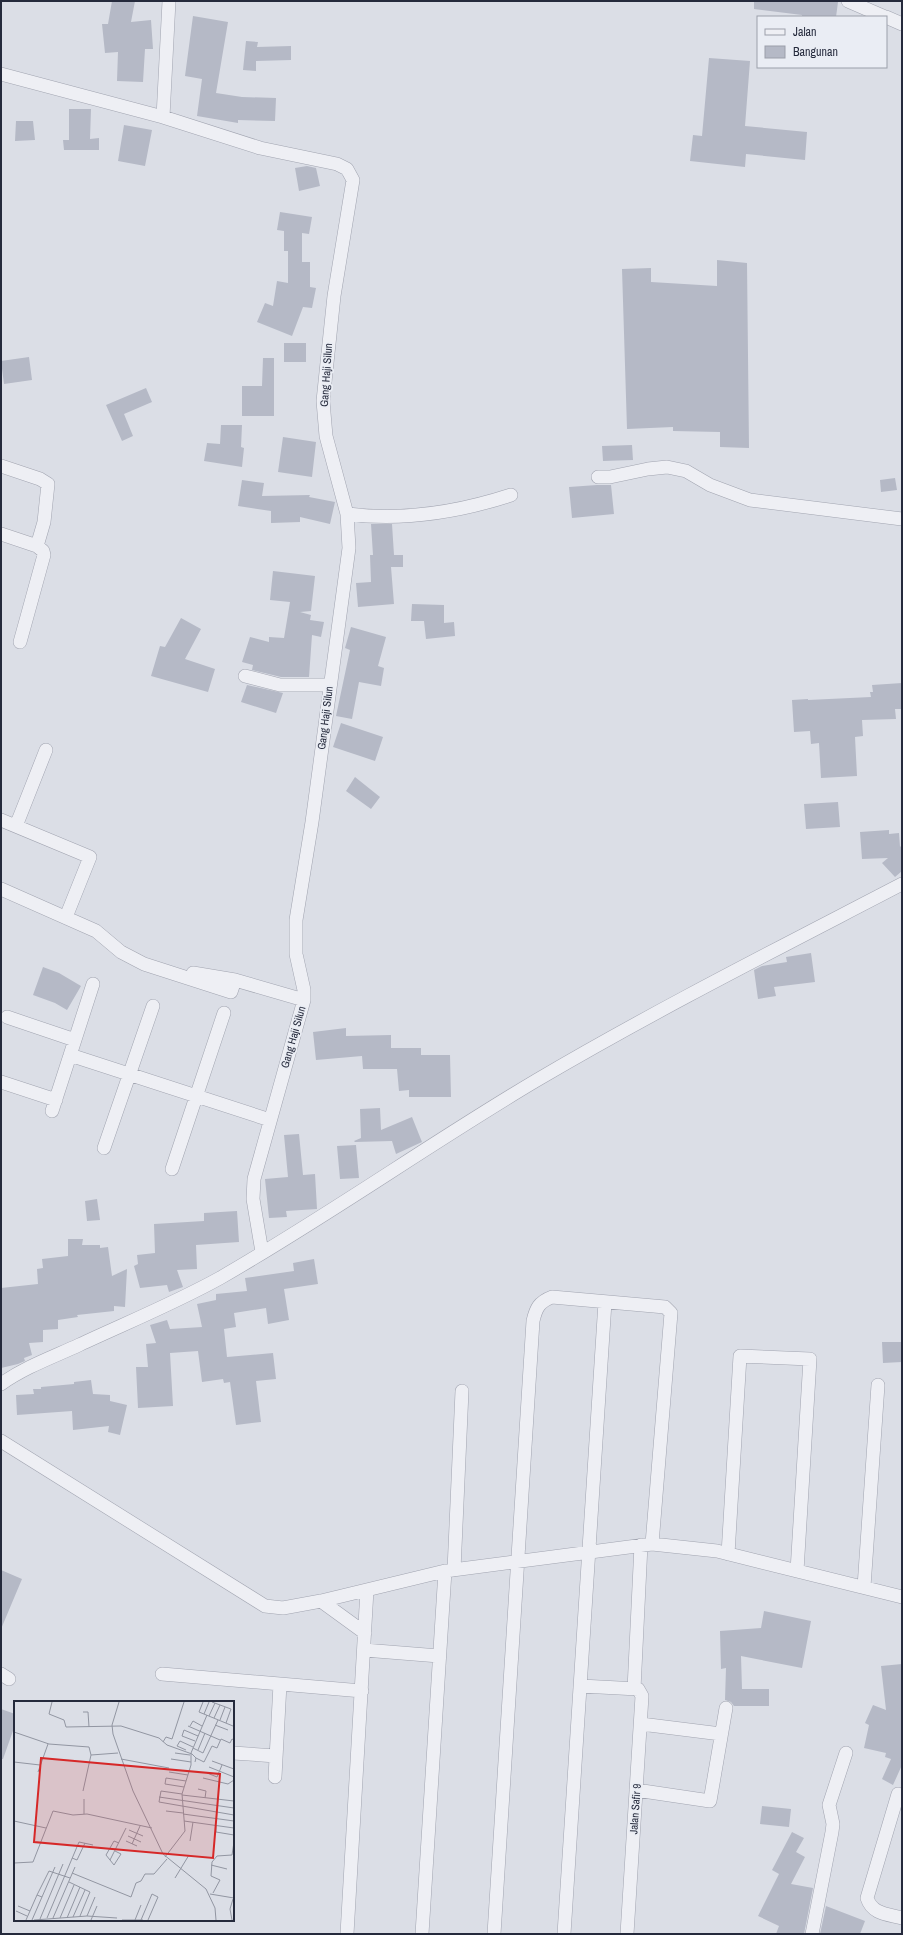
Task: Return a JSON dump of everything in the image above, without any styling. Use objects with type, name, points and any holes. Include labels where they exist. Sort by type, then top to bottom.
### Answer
[{"type":"street","points":[[1,74],[162,117],[169,1]]},
{"type":"street","points":[[848,1],[883,16]]},
{"type":"street","points":[[887,18],[902,24]]},
{"type":"street","name":"Gang Haji Silun","points":[[162,117],[260,148],[337,164],[347,169],[353,180],[334,296],[323,395],[326,436],[347,514],[349,548],[329,685],[312,822],[296,920],[296,954],[304,990],[304,1000],[256,1168],[253,1190],[262,1252]]},
{"type":"street","points":[[1,466],[47,482],[46,510],[37,546]]},
{"type":"street","points":[[598,477],[610,477],[648,469],[667,467],[686,471],[710,485],[750,500],[902,519]]},
{"type":"street","points":[[347,514],[368,516],[403,516],[477,506],[511,495]]},
{"type":"street","points":[[1,534],[37,546],[43,551],[44,556],[20,642]]},
{"type":"street","points":[[245,676],[280,685],[329,685]]},
{"type":"street","points":[[16,826],[46,750]]},
{"type":"street","points":[[1,820],[90,856],[66,917]]},
{"type":"street","points":[[1,1384],[40,1362],[161,1307],[218,1278],[316,1221],[376,1180],[536,1081],[642,1020],[902,884]]},
{"type":"street","points":[[1,889],[96,931],[121,952],[144,964],[235,980],[304,1000]]},
{"type":"street","points":[[1,1082],[54,1105],[93,984]]},
{"type":"street","points":[[104,1148],[153,1006]]},
{"type":"street","points":[[172,1169],[224,1013]]},
{"type":"street","points":[[7,1017],[74,1040]]},
{"type":"street","points":[[70,1055],[270,1120]]},
{"type":"street","points":[[494,1934],[533,1321],[536,1308],[542,1301],[552,1298],[665,1307],[671,1313],[647,1544],[634,1689],[581,1686]]},
{"type":"street","points":[[564,1934],[605,1302]]},
{"type":"street","points":[[728,1554],[740,1356],[810,1359],[797,1571]]},
{"type":"street","points":[[864,1587],[878,1386]]},
{"type":"street","points":[[422,1934],[439,1656],[450,1570],[462,1391]]},
{"type":"street","points":[[1,1442],[265,1606],[283,1608],[321,1601],[450,1570],[647,1544],[728,1554],[902,1597]]},
{"type":"street","points":[[347,1934],[367,1590]]},
{"type":"street","points":[[321,1601],[365,1632]]},
{"type":"street","points":[[364,1650],[439,1656]]},
{"type":"street","points":[[162,1674],[362,1691]]},
{"type":"street","points":[[275,1777],[280,1684]]},
{"type":"street","name":"Jalan Safir 9","points":[[627,1934],[642,1696],[640,1691],[634,1689]]},
{"type":"street","points":[[636,1790],[709,1802],[726,1708]]},
{"type":"street","points":[[641,1724],[721,1734]]},
{"type":"street","points":[[234,1753],[276,1756]]},
{"type":"street","points":[[812,1934],[832,1832],[833,1824],[829,1805],[846,1753]]},
{"type":"street","points":[[898,1794],[867,1898],[869,1906],[877,1912],[902,1918]]},
{"type":"building","points":[[112,1],[135,1],[131,22],[151,20],[153,49],[145,49],[143,82],[117,81],[118,52],[105,53],[102,24],[108,24]]},
{"type":"building","points":[[754,1],[838,2],[836,16],[802,16],[754,9]]},
{"type":"building","points":[[193,16],[228,22],[216,93],[242,97],[276,98],[275,121],[238,120],[238,123],[197,116],[202,79],[185,76]]},
{"type":"building","points":[[246,41],[258,42],[257,47],[291,46],[291,60],[256,61],[256,71],[243,70]]},
{"type":"building","points":[[709,58],[750,61],[745,126],[807,132],[805,160],[746,154],[745,167],[690,161],[693,135],[702,136]]},
{"type":"building","points":[[69,109],[91,109],[90,139],[99,138],[99,150],[64,150],[63,140],[69,140]]},
{"type":"building","points":[[16,121],[33,121],[35,140],[15,141]]},
{"type":"building","points":[[124,125],[152,130],[145,166],[118,161]]},
{"type":"building","points":[[307,166],[316,168],[320,186],[299,191],[295,168]]},
{"type":"building","points":[[280,212],[312,217],[309,234],[302,233],[302,262],[310,262],[310,287],[316,288],[312,308],[303,307],[292,336],[257,322],[265,303],[273,306],[277,281],[288,283],[288,251],[284,251],[284,231],[277,230]]},
{"type":"building","points":[[717,260],[747,263],[749,448],[720,447],[720,432],[673,431],[673,427],[627,429],[622,269],[651,268],[651,282],[717,286]]},
{"type":"building","points":[[284,343],[306,343],[306,362],[284,362]]},
{"type":"building","points":[[29,357],[32,380],[4,384],[1,361]]},
{"type":"building","points":[[263,358],[274,358],[274,416],[242,416],[242,386],[262,386]]},
{"type":"building","points":[[146,388],[152,402],[124,414],[133,436],[122,441],[106,405]]},
{"type":"building","points":[[221,425],[242,425],[241,447],[244,448],[242,467],[204,461],[207,443],[220,444]]},
{"type":"building","points":[[283,437],[316,442],[312,477],[278,472]]},
{"type":"building","points":[[632,445],[633,460],[603,461],[602,446]]},
{"type":"building","points":[[895,478],[897,490],[881,492],[880,480]]},
{"type":"building","points":[[242,480],[264,483],[262,496],[310,495],[309,497],[335,502],[330,524],[300,517],[300,522],[271,523],[271,511],[238,506]]},
{"type":"building","points":[[611,485],[614,514],[572,518],[569,487]]},
{"type":"building","points":[[371,524],[392,524],[394,555],[403,555],[403,567],[391,567],[394,604],[358,607],[356,583],[371,582],[370,555],[373,555]]},
{"type":"building","points":[[273,571],[315,576],[311,611],[300,612],[311,615],[310,620],[324,622],[321,637],[312,635],[309,677],[281,677],[252,670],[253,665],[242,662],[250,637],[269,642],[269,637],[284,638],[290,602],[270,600]]},
{"type":"building","points":[[412,604],[444,605],[444,623],[454,622],[455,636],[426,639],[424,621],[411,621]]},
{"type":"building","points":[[181,618],[201,629],[185,659],[215,669],[208,692],[151,676],[160,646],[165,647]]},
{"type":"building","points":[[351,627],[386,637],[378,666],[384,668],[381,686],[359,682],[352,719],[336,716],[350,650],[345,648]]},
{"type":"building","points":[[902,683],[902,709],[895,709],[896,719],[862,720],[863,736],[855,737],[857,776],[821,778],[819,743],[811,744],[810,731],[794,732],[792,700],[871,697],[870,692],[873,692],[872,685]]},
{"type":"building","points":[[247,685],[283,693],[276,713],[241,702]]},
{"type":"building","points":[[341,723],[383,737],[375,761],[333,747]]},
{"type":"building","points":[[355,777],[380,797],[371,809],[346,791]]},
{"type":"building","points":[[838,802],[840,827],[806,829],[804,804]]},
{"type":"building","points":[[889,830],[889,834],[899,833],[900,847],[902,845],[902,871],[895,877],[882,863],[888,858],[862,859],[860,832]]},
{"type":"building","points":[[811,953],[815,982],[774,987],[776,996],[758,999],[754,970],[762,966],[787,962],[786,957]]},
{"type":"building","points":[[43,967],[59,973],[81,986],[67,1010],[55,1003],[33,995]]},
{"type":"building","points":[[346,1028],[346,1036],[391,1035],[391,1048],[421,1048],[421,1055],[450,1055],[451,1097],[409,1097],[409,1090],[399,1091],[397,1069],[363,1069],[362,1056],[316,1060],[313,1032]]},
{"type":"building","points":[[380,1108],[381,1130],[412,1117],[422,1142],[396,1154],[392,1141],[355,1142],[354,1141],[361,1138],[360,1109]]},
{"type":"building","points":[[299,1134],[303,1175],[315,1174],[317,1209],[286,1211],[287,1217],[269,1218],[265,1179],[288,1177],[284,1135]]},
{"type":"building","points":[[356,1145],[359,1178],[340,1179],[337,1146]]},
{"type":"building","points":[[97,1199],[100,1220],[87,1221],[85,1201]]},
{"type":"building","points":[[237,1211],[239,1242],[196,1245],[197,1269],[177,1270],[183,1287],[169,1292],[167,1285],[140,1288],[134,1266],[138,1264],[137,1255],[155,1253],[154,1224],[204,1221],[204,1213]]},
{"type":"building","points":[[68,1239],[83,1239],[82,1245],[100,1245],[100,1248],[108,1247],[112,1276],[127,1269],[125,1307],[114,1306],[114,1311],[77,1315],[78,1317],[58,1320],[58,1329],[43,1330],[43,1342],[29,1343],[32,1355],[24,1358],[25,1361],[1,1368],[1,1288],[38,1284],[37,1269],[43,1268],[42,1259],[68,1256]]},
{"type":"building","points":[[314,1259],[318,1284],[284,1289],[289,1320],[268,1324],[266,1308],[234,1313],[236,1327],[224,1329],[227,1357],[273,1353],[276,1379],[256,1381],[261,1422],[236,1425],[230,1382],[224,1383],[223,1379],[202,1382],[198,1351],[170,1353],[173,1406],[138,1408],[136,1367],[148,1367],[146,1344],[156,1343],[150,1325],[167,1320],[170,1329],[202,1327],[197,1304],[216,1300],[216,1294],[247,1291],[245,1278],[294,1271],[293,1263]]},
{"type":"building","points":[[882,1342],[902,1342],[902,1362],[883,1363]]},
{"type":"building","points":[[91,1380],[93,1394],[110,1395],[110,1401],[127,1405],[120,1435],[108,1432],[109,1426],[73,1430],[72,1411],[17,1415],[16,1395],[34,1394],[33,1389],[41,1389],[41,1387],[74,1384],[74,1382]]},
{"type":"building","points":[[1,1570],[22,1579],[1,1629]]},
{"type":"building","points":[[764,1611],[811,1621],[802,1668],[741,1656],[742,1689],[769,1689],[769,1706],[734,1706],[731,1702],[725,1700],[726,1668],[721,1669],[720,1631],[761,1628]]},
{"type":"building","points":[[902,1664],[902,1765],[893,1785],[882,1779],[891,1759],[885,1757],[886,1753],[864,1748],[869,1725],[865,1723],[873,1705],[886,1710],[881,1666]]},
{"type":"building","points":[[1,1709],[14,1714],[14,1728],[3,1759],[1,1759]]},
{"type":"building","points":[[762,1806],[791,1809],[789,1827],[760,1824]]},
{"type":"building","points":[[792,1832],[804,1838],[796,1852],[805,1857],[791,1884],[813,1888],[804,1934],[776,1934],[779,1926],[758,1916],[779,1874],[772,1870]]},
{"type":"building","points":[[826,1906],[865,1921],[860,1934],[820,1934]]}]
